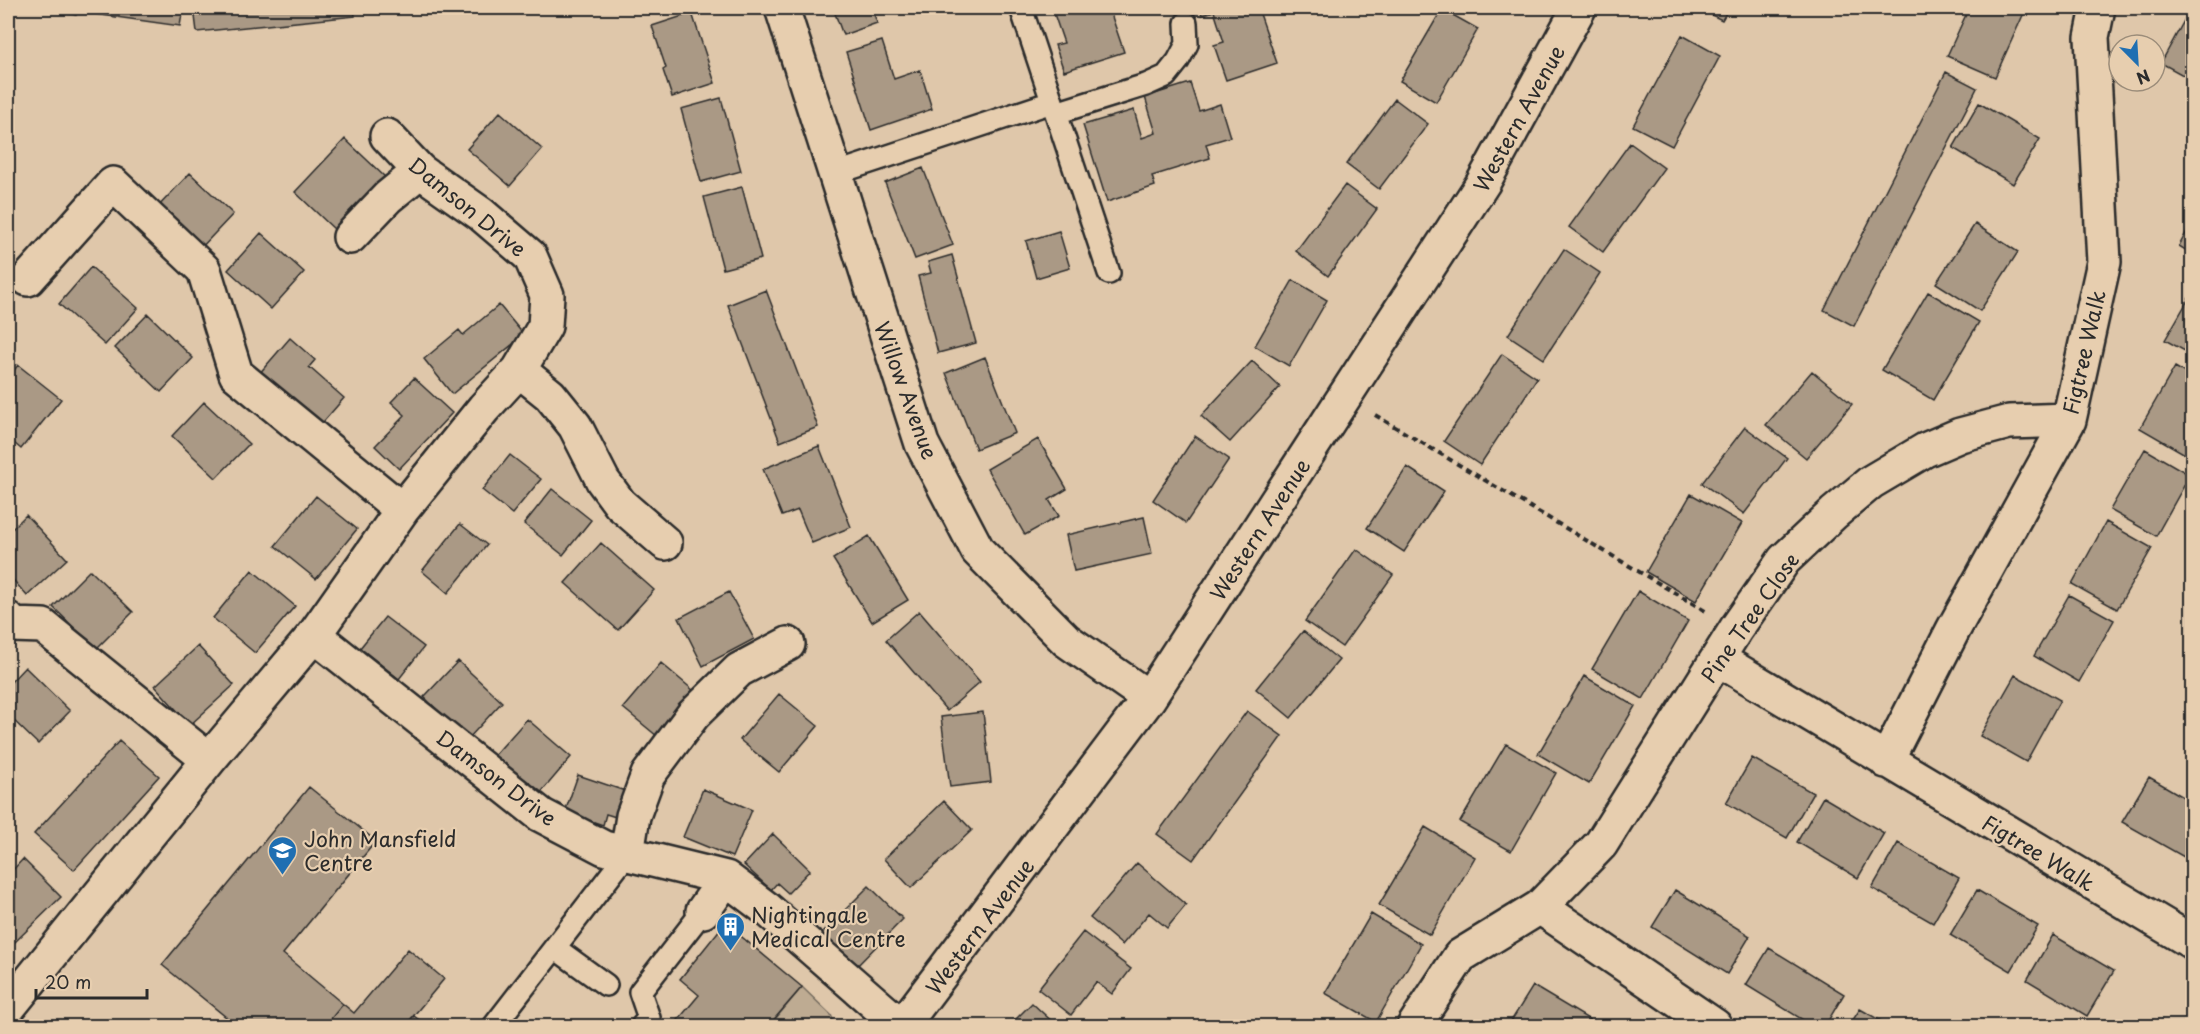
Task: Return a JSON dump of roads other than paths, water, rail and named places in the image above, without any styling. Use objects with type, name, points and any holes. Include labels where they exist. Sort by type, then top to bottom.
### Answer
[{"type":"street","name":"Willow Avenue","points":[[782,8],[922,444],[978,551],[1066,640],[1149,698]]},
{"type":"street","name":"Western Avenue","points":[[902,1026],[1149,698],[1483,183],[1580,8]]},
{"type":"street","name":"Figtree Walk","points":[[1886,761],[1953,630],[2070,420],[2103,262],[2092,37],[2098,8]]},
{"type":"street","name":"Damson Drive","points":[[8,1008],[209,760],[314,635],[402,510],[484,408],[519,370],[545,326],[547,295],[530,256],[481,214],[420,171],[387,136]]},
{"type":"street","points":[[350,237],[388,197],[420,171]]},
{"type":"street","points":[[28,279],[113,184],[204,270],[236,374],[402,510]]},
{"type":"street","points":[[519,370],[549,395],[575,426],[603,481],[620,504],[665,543]]},
{"type":"street","name":"Pine Tree Close","points":[[1414,1026],[1460,956],[1540,907],[1600,844],[1736,629],[1784,560],[1834,513],[1871,482],[1925,450],[1960,435],[2010,422],[2070,420]]},
{"type":"street","points":[[9,624],[43,626],[209,760]]},
{"type":"street","name":"Damson Drive","points":[[314,635],[541,815],[604,848],[726,878],[767,909],[902,1026]]},
{"type":"street","points":[[627,854],[633,816],[648,775],[693,715],[739,670],[788,644]]},
{"type":"street","name":"Figtree Walk","points":[[1718,659],[2193,942]]},
{"type":"street","points":[[703,911],[726,878]]},
{"type":"street","points":[[1540,907],[1715,1026]]},
{"type":"lane","points":[[1021,8],[1109,273]]},
{"type":"lane","points":[[834,174],[1054,108],[1146,85],[1166,76],[1178,61],[1186,44],[1186,23]]},
{"type":"lane","points":[[494,1026],[627,854]]},
{"type":"lane","points":[[642,1026],[649,1018],[640,992],[703,911]]},
{"type":"lane","points":[[555,948],[606,985]]},
{"type":"place","name":"John Mansfield Centre","points":[[283,876]]},
{"type":"place","name":"Nightingale Medical Centre","points":[[730,952]]}]
